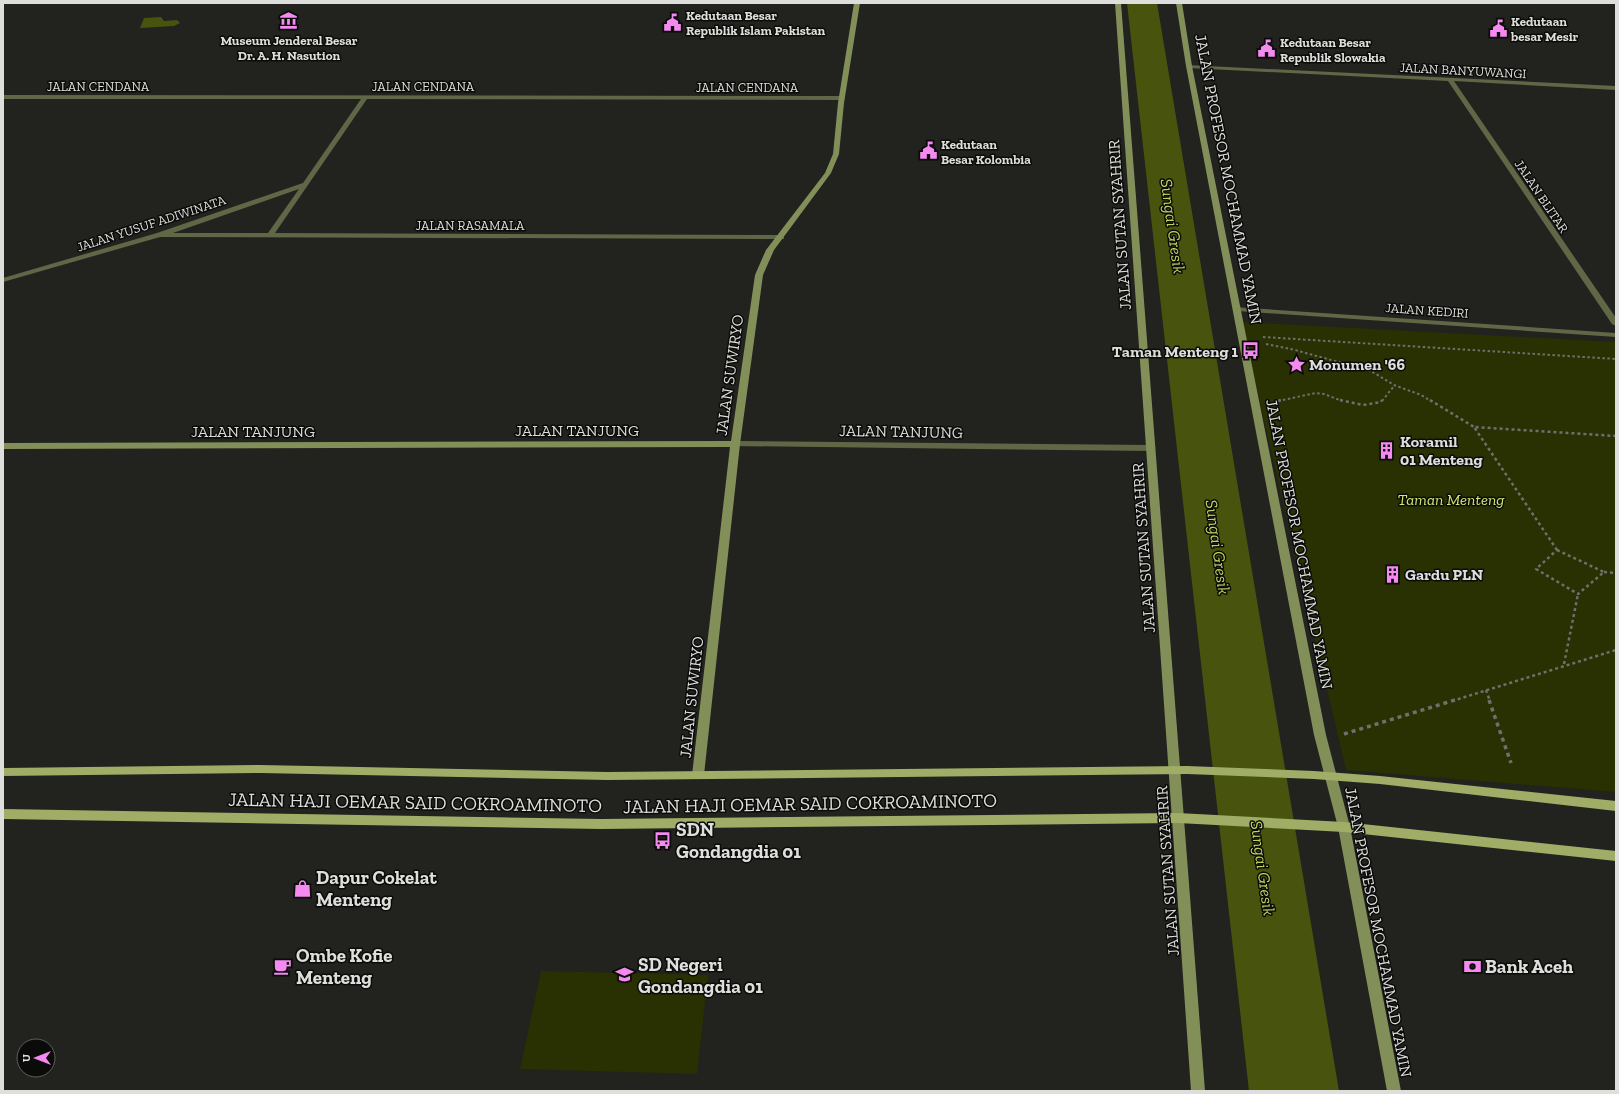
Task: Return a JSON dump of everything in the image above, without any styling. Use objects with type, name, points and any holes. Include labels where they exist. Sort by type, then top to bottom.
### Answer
[{"type":"main road","name":"JALAN HAJI OEMAR SAID COKROAMINOTO","points":[[3,772],[260,769],[608,776],[1187,770],[1314,775],[1395,781],[1616,806]]},
{"type":"main road","name":"JALAN HAJI OEMAR SAID COKROAMINOTO","points":[[3,814],[601,824],[1178,818],[1344,827],[1616,856]]},
{"type":"street","name":"JALAN SUWIRYO","points":[[698,775],[735,444],[759,275],[764,260],[772,246],[781,237],[828,173],[836,154],[842,98],[857,3]]},
{"type":"street","name":"JALAN SUTAN SYAHRIR","points":[[1118,3],[1198,1091]]},
{"type":"street","name":"JALAN PROFESOR MOCHAMMAD YAMIN","points":[[1179,3],[1189,66],[1320,735],[1344,827],[1394,1091]]},
{"type":"street","name":"JALAN BANYUWANGI","points":[[1189,66],[1616,88]]},
{"type":"street","name":"JALAN BLITAR","points":[[1450,80],[1616,324]]},
{"type":"street","name":"JALAN CENDANA","points":[[3,97],[842,98]]},
{"type":"street","points":[[270,236],[366,97]]},
{"type":"street","name":"JALAN YUSUF ADIWINATA","points":[[3,280],[160,236],[305,184]]},
{"type":"street","name":"JALAN RASAMALA","points":[[160,236],[781,237]]},
{"type":"street","name":"JALAN KEDIRI","points":[[1237,309],[1616,335]]},
{"type":"street","name":"JALAN TANJUNG","points":[[3,446],[735,444],[1151,448]]},
{"type":"path","points":[[1258,337],[1616,359]]},
{"type":"path","points":[[1259,343],[1295,350],[1371,371],[1394,386],[1421,395],[1474,427],[1557,550],[1604,572],[1616,573]]},
{"type":"path","points":[[1273,401],[1316,393],[1324,394],[1344,402],[1363,405],[1381,402],[1394,386]]},
{"type":"path","points":[[1474,427],[1616,436]]},
{"type":"path","points":[[1557,550],[1536,569],[1578,594]]},
{"type":"path","points":[[1564,664],[1578,594],[1604,572]]},
{"type":"path","points":[[1320,735],[1348,734],[1564,664],[1616,650]]},
{"type":"path","points":[[1486,690],[1511,763]]},
{"type":"green space","name":"Taman Menteng","points":[[1241,322],[1616,342],[1616,792],[1346,770]]},
{"type":"green space","points":[[541,971],[708,975],[697,1074],[520,1069]]},
{"type":"shaded area","points":[[161,17],[164,21],[177,20],[180,23],[174,26],[140,28],[144,18]]},
{"type":"waterway","name":"Sungai Gresik","points":[[1142,3],[1294,1091]]},
{"type":"place","name":"Museum Jenderal Besar Dr. A. H. Nasution","points":[[289,21]]},
{"type":"place","name":"Kedutaan Besar Republik Islam Pakistan","points":[[673,22]]},
{"type":"place","name":"Kedutaan besar Mesir","points":[[1498,28]]},
{"type":"place","name":"Kedutaan Besar Republik Slowakia","points":[[1267,49]]},
{"type":"place","name":"Kedutaan Besar Kolombia","points":[[928,151]]},
{"type":"place","name":"Taman Menteng 1","points":[[1251,351]]},
{"type":"place","name":"Monumen '66","points":[[1296,364]]},
{"type":"place","name":"Koramil 01 Menteng","points":[[1387,450]]},
{"type":"place","name":"Gardu PLN","points":[[1392,574]]},
{"type":"place","name":"SDN Gondangdia 01","points":[[663,840]]},
{"type":"place","name":"Dapur Cokelat Menteng","points":[[303,888]]},
{"type":"place","name":"Ombe Kofie Menteng","points":[[283,966]]},
{"type":"place","name":"Bank Aceh","points":[[1472,966]]},
{"type":"place","name":"SD Negeri Gondangdia 01","points":[[625,975]]}]
